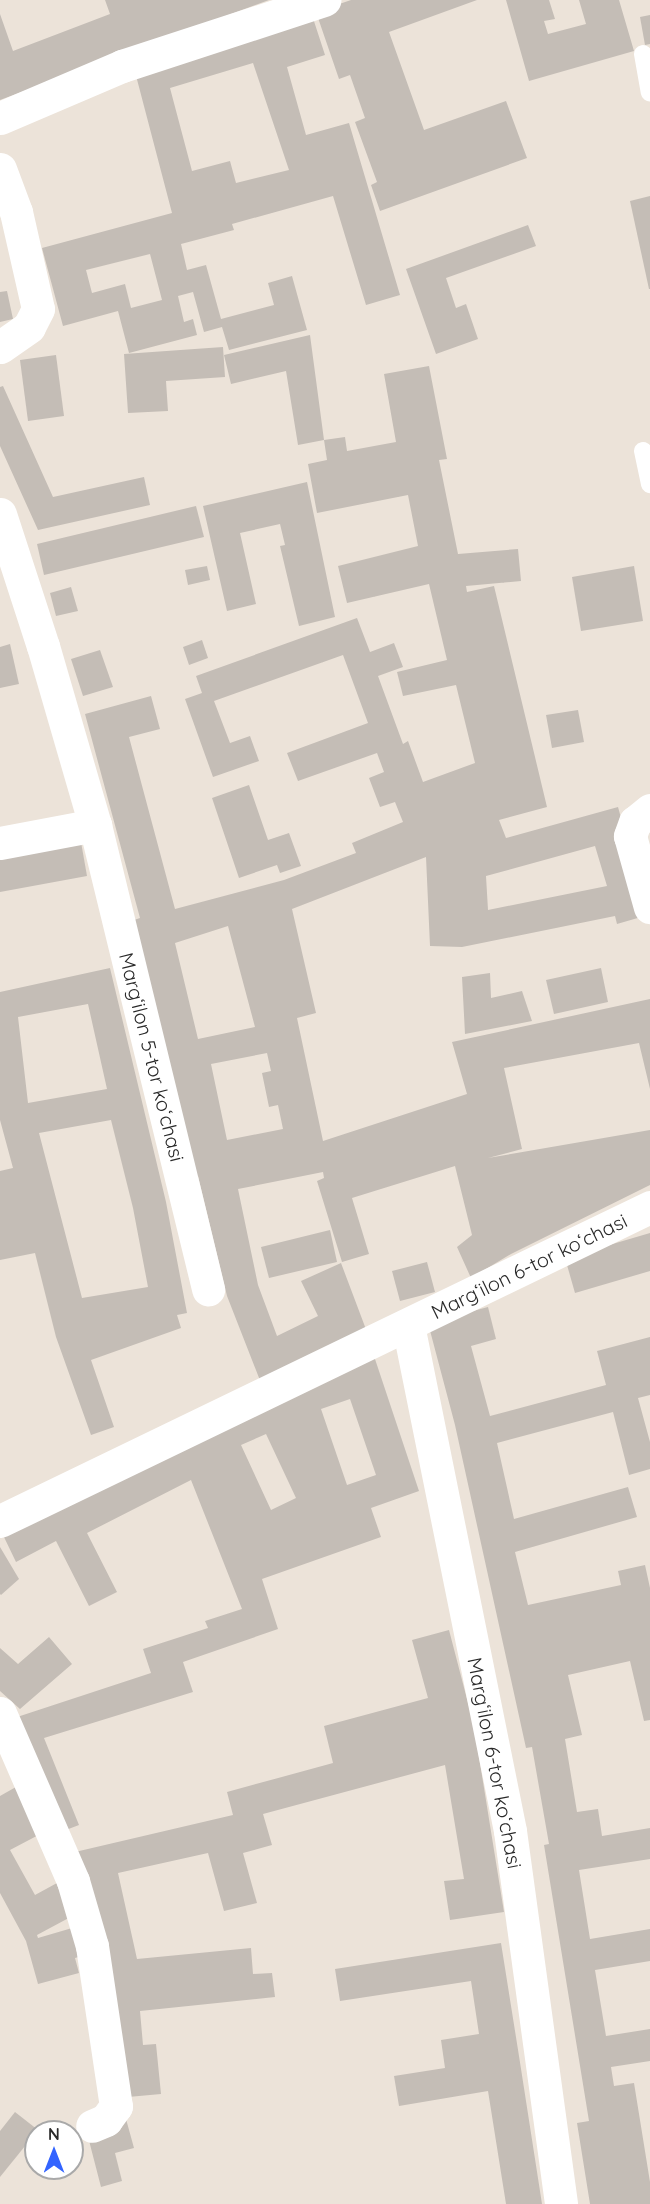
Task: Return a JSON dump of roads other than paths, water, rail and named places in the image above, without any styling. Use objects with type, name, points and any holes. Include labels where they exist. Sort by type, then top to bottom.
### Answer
[{"type":"street","points":[[0,118],[122,66],[324,0]]},
{"type":"street","points":[[0,169],[16,212],[38,309],[29,327],[0,347]]},
{"type":"street","name":"Margʻilon 5-tor koʻchasi","points":[[0,514],[43,646],[95,825],[208,1289]]},
{"type":"street","points":[[650,810],[635,822],[630,836],[650,906]]},
{"type":"street","points":[[0,843],[95,825]]},
{"type":"street","name":"Margʻilon 6-tor koʻchasi","points":[[0,1521],[650,1207]]},
{"type":"street","name":"Margʻilon 6-tor koʻchasi","points":[[408,1325],[510,1831],[561,2204]]},
{"type":"street","points":[[0,1713],[74,1881],[92,1946],[116,2106],[106,2120],[92,2126]]},
{"type":"lane","points":[[642,54],[650,92]]},
{"type":"lane","points":[[643,451],[650,484]]}]
